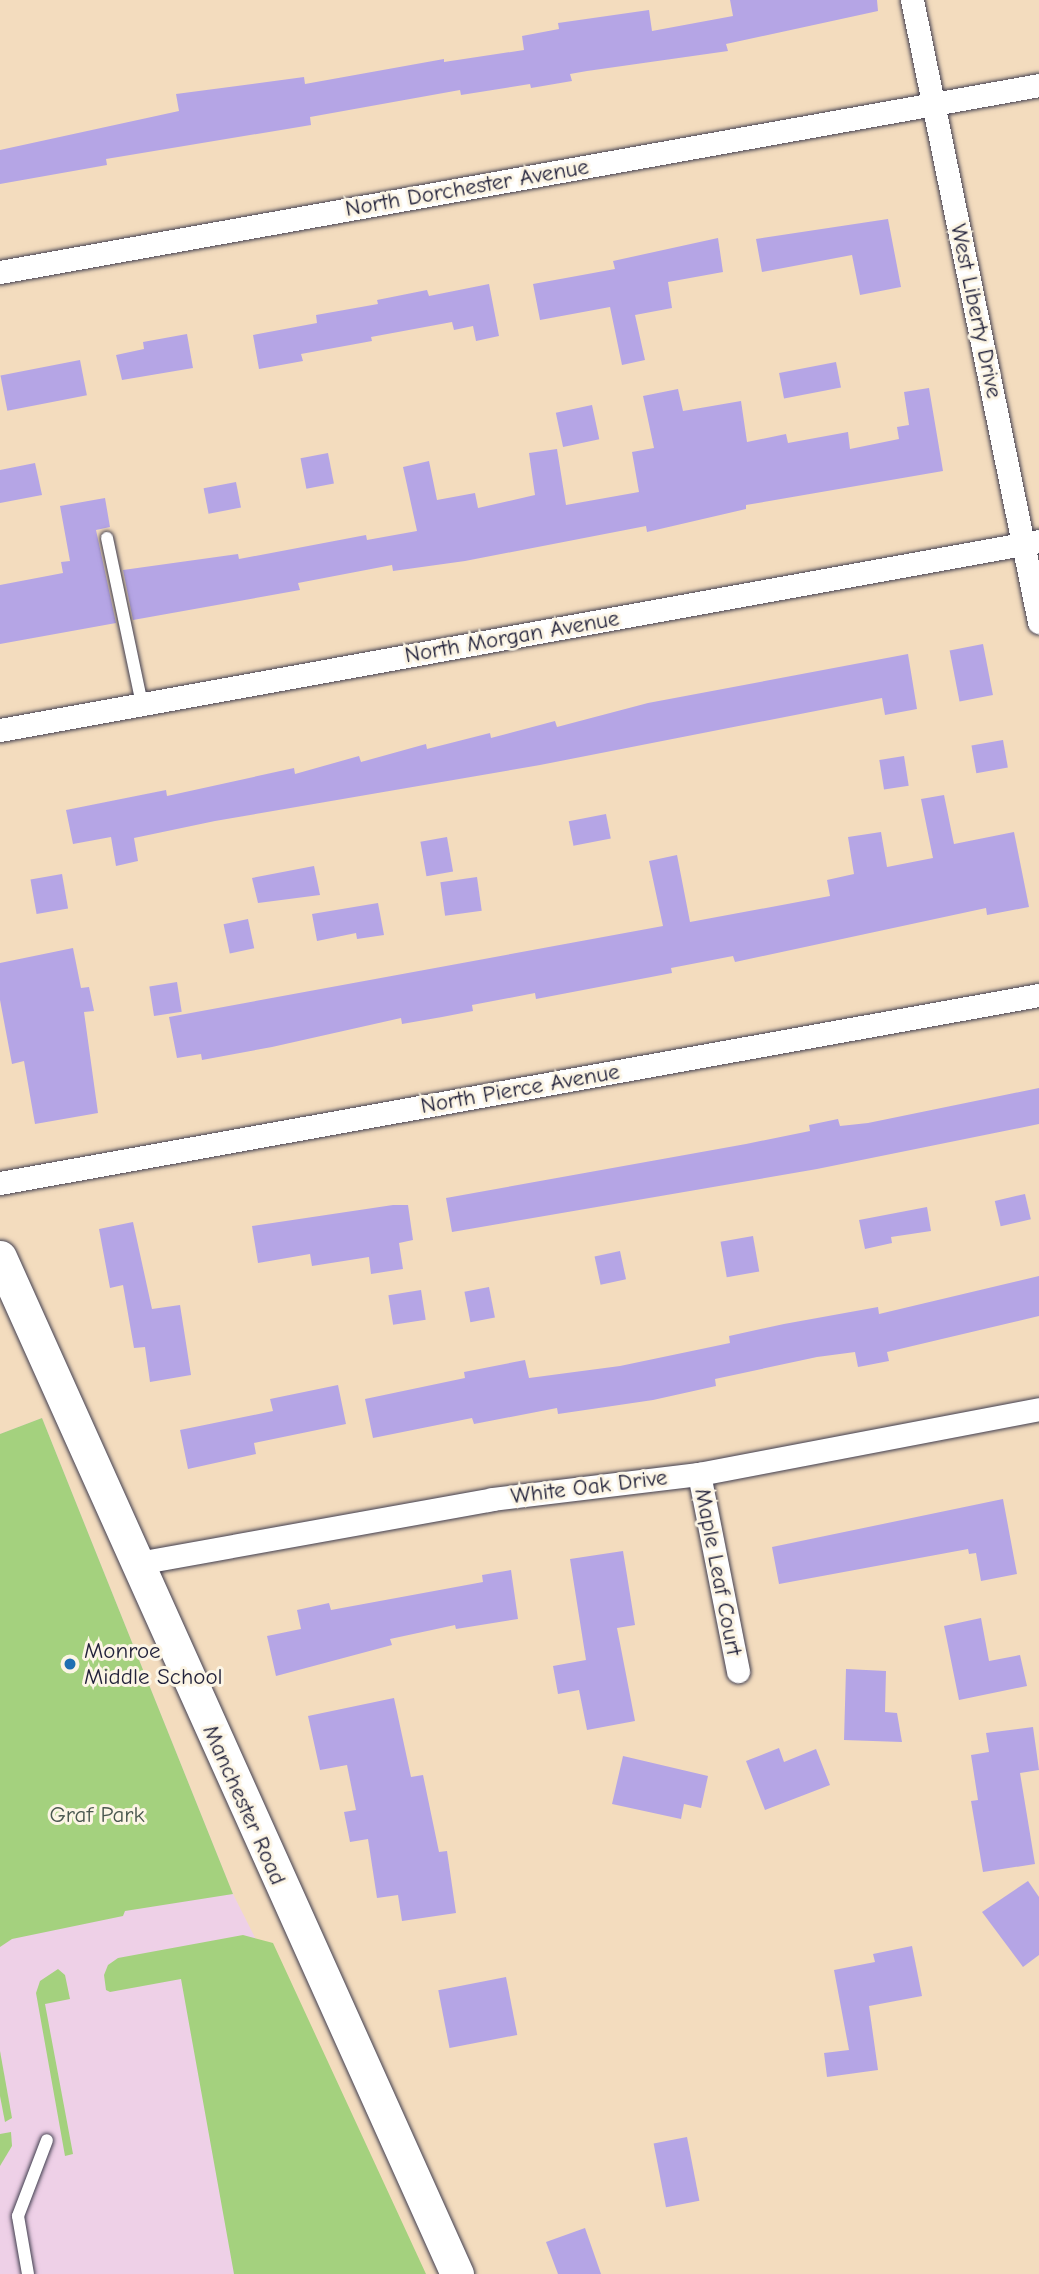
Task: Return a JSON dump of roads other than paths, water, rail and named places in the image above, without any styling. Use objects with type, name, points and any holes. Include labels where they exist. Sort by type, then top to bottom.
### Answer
[{"type":"street","name":"West Liberty Drive","points":[[912,0],[1031,542],[1039,622]]},
{"type":"street","name":"North Dorchester Avenue","points":[[0,272],[1039,85]]},
{"type":"street","name":"North Morgan Avenue","points":[[0,730],[1031,542]]},
{"type":"street","name":"North Pierce Avenue","points":[[0,1183],[1039,995]]},
{"type":"street","name":"Manchester Road","points":[[0,1257],[457,2274]]},
{"type":"street","name":"White Oak Drive","points":[[138,1563],[492,1499],[699,1474],[1039,1409]]},
{"type":"street","name":"Maple Leaf Court","points":[[699,1474],[738,1671]]},
{"type":"lane","points":[[107,538],[142,704]]},
{"type":"lane","points":[[28,2274],[18,2216],[47,2140]]},
{"type":"place","name":"Monroe Middle School","points":[[70,1664]]},
{"type":"park label","name":"Graf Park","points":[[97,1815]]}]
